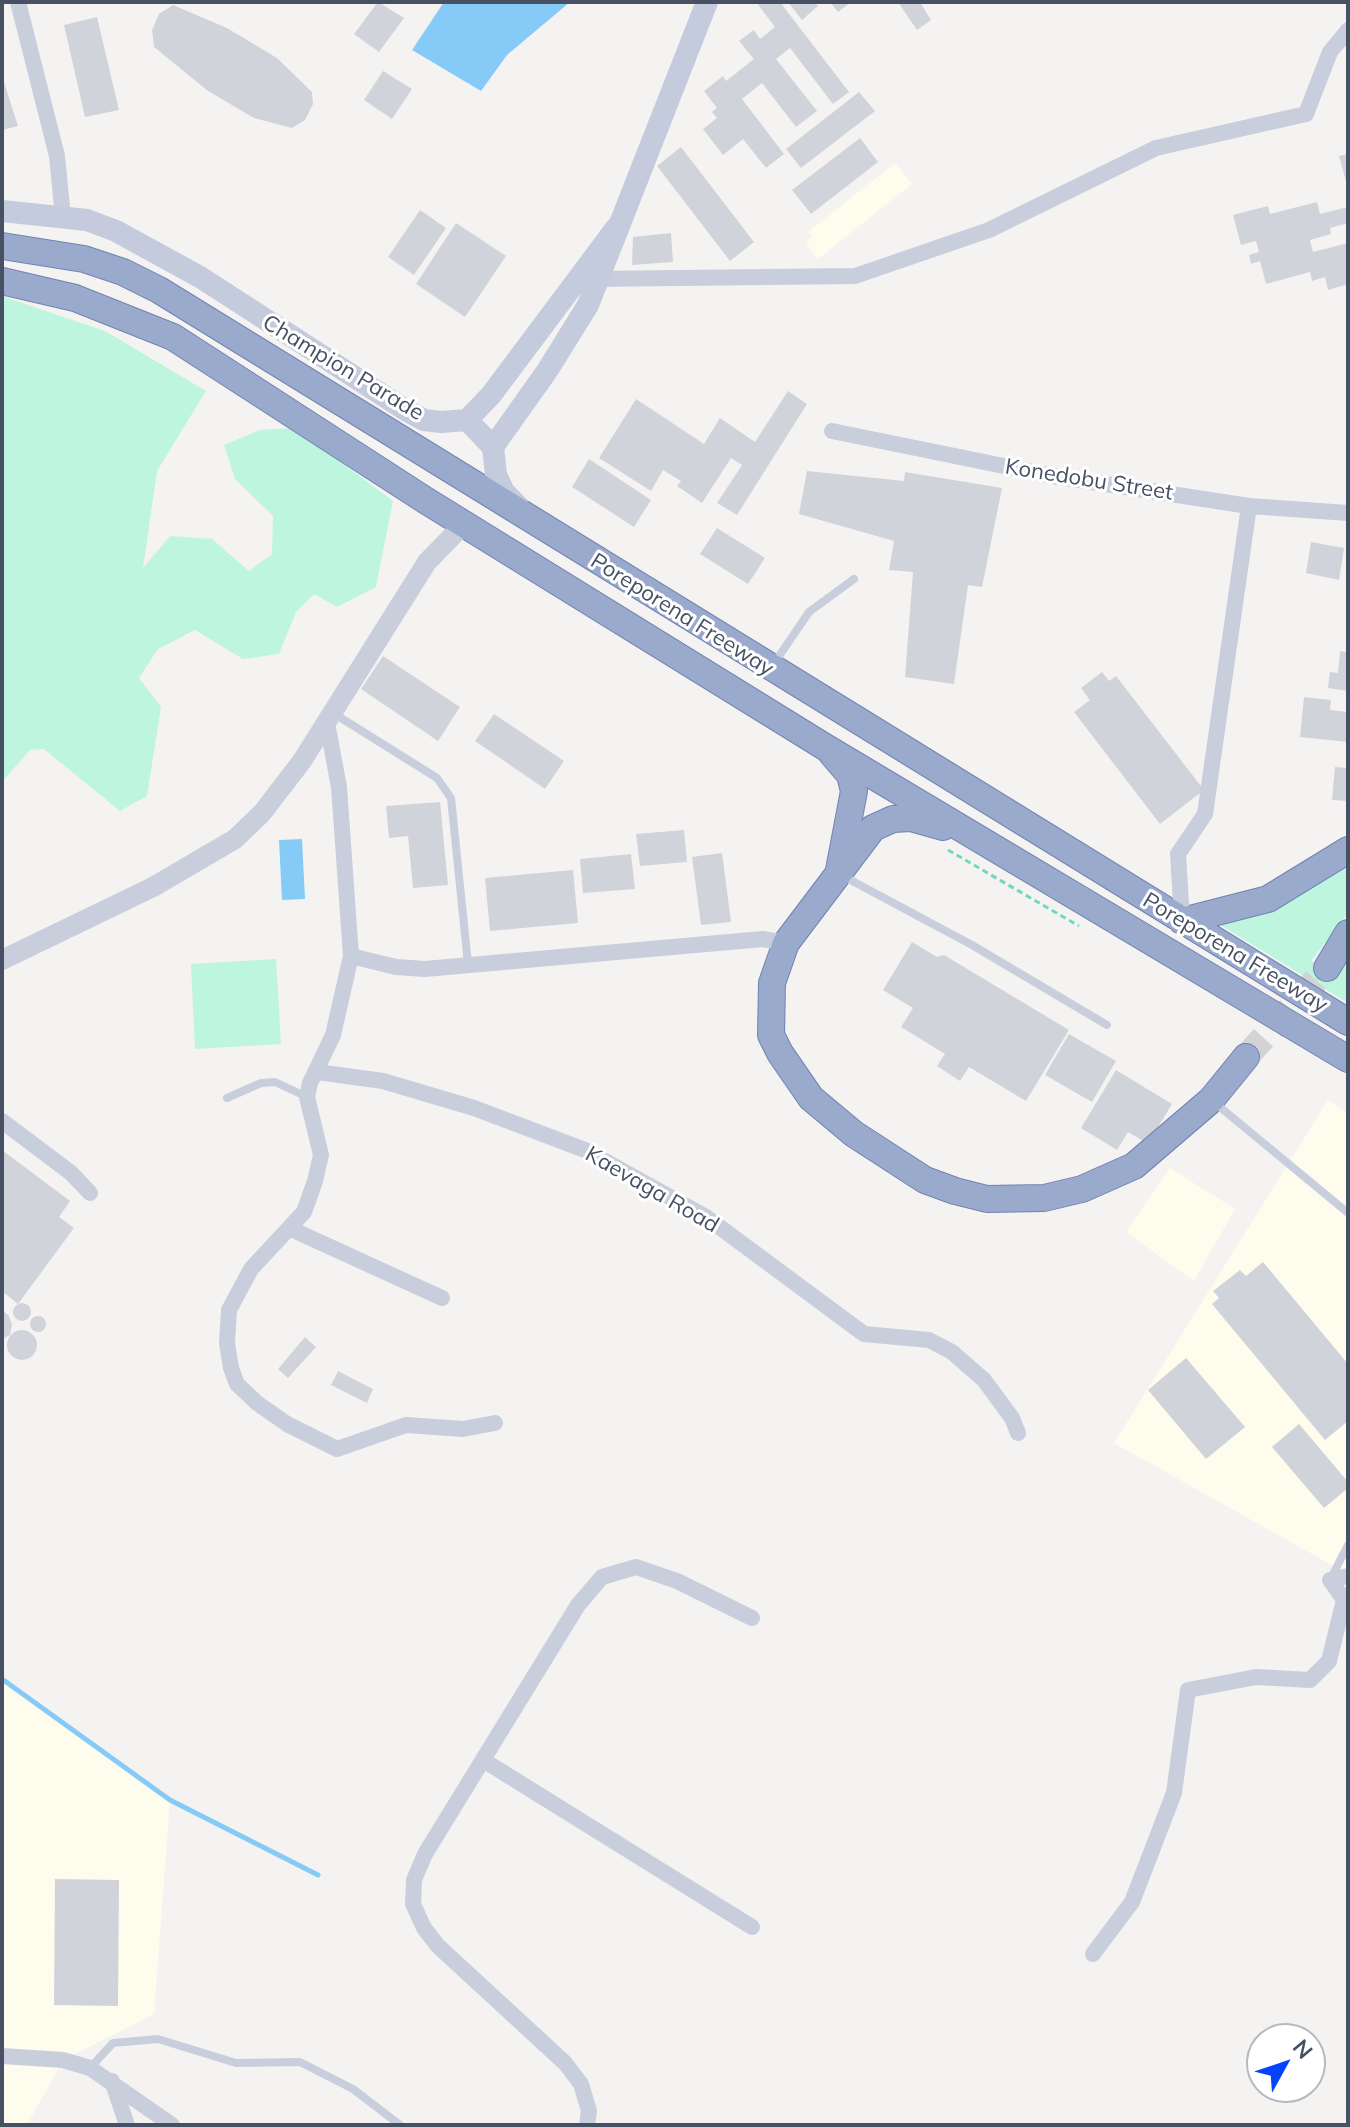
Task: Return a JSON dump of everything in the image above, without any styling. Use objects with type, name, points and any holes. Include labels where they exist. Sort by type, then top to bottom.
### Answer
[{"type":"highway","name":"Poreporena Freeway","points":[[2,246],[84,259],[145,282],[1348,1022]]},
{"type":"highway","name":"Poreporena Freeway","points":[[2,281],[75,298],[173,337],[825,747],[1348,1059]]},
{"type":"highway","points":[[825,747],[850,775],[854,791],[838,874]]},
{"type":"highway","points":[[988,843],[925,820],[893,819],[873,828],[786,943],[772,983],[771,1035],[787,1065],[811,1098],[854,1134],[912,1172],[955,1191],[987,1199],[1044,1198],[1082,1189],[1134,1166],[1211,1100],[1246,1057]]},
{"type":"highway","points":[[1182,921],[1268,899],[1348,850]]},
{"type":"highway","points":[[1327,968],[1348,933]]},
{"type":"main road","points":[[493,447],[573,332],[590,279],[616,228],[707,2]]},
{"type":"main road","name":"Champion Parade","points":[[2,211],[87,220],[149,247],[424,420],[467,420]]},
{"type":"main road","points":[[539,527],[504,492],[496,475],[493,447],[467,420],[590,279]]},
{"type":"street","points":[[18,2],[57,156],[63,217]]},
{"type":"street","points":[[590,279],[855,276],[989,230],[1156,148],[1306,114],[1330,52],[1348,30]]},
{"type":"street","name":"Konedobu Street","points":[[832,431],[1053,476],[1249,506],[1348,513]]},
{"type":"street","points":[[1182,921],[1178,854],[1205,814],[1249,506]]},
{"type":"street","points":[[2,960],[128,900],[235,839],[280,790],[330,718],[427,562],[465,523]]},
{"type":"street","points":[[330,718],[339,787],[351,956],[333,1035],[310,1083],[307,1097],[321,1155],[304,1212],[251,1269],[229,1310],[227,1343],[231,1368],[237,1384],[257,1403],[287,1424],[343,1449],[386,1429],[406,1425],[463,1429],[495,1423]]},
{"type":"street","points":[[351,956],[410,968],[763,939],[786,943]]},
{"type":"street","name":"Kaevaga Road","points":[[317,1072],[398,1085],[474,1108],[585,1150],[706,1217],[864,1334],[929,1340],[952,1352],[984,1380],[1012,1418],[1018,1433]]},
{"type":"street","points":[[2,1121],[71,1173],[90,1193]]},
{"type":"street","points":[[291,1229],[442,1298]]},
{"type":"street","points":[[587,2125],[589,2111],[581,2084],[565,2063],[438,1946],[413,1904],[414,1880],[425,1854],[578,1605],[602,1577],[636,1567],[677,1581],[752,1618]]},
{"type":"street","points":[[1093,1954],[1132,1902],[1174,1793],[1188,1690],[1256,1677],[1310,1680],[1329,1661],[1344,1600],[1330,1580],[1348,1576]]},
{"type":"street","points":[[483,1760],[752,1927]]},
{"type":"street","points":[[2,2056],[63,2060],[90,2068],[172,2125]]},
{"type":"street","points":[[112,2081],[127,2125]]},
{"type":"lane","points":[[770,669],[809,612],[854,579]]},
{"type":"lane","points":[[330,718],[437,778],[451,798],[468,964]]},
{"type":"lane","points":[[838,874],[897,908],[972,945],[1107,1025]]},
{"type":"lane","points":[[227,1098],[261,1083],[275,1082],[307,1097]]},
{"type":"lane","points":[[1211,1100],[1348,1213]]},
{"type":"lane","points":[[1330,1580],[1348,1545]]},
{"type":"lane","points":[[90,2068],[113,2043],[158,2039],[236,2063],[300,2062],[353,2089],[400,2125]]},
{"type":"shaded area","points":[[895,163],[912,184],[818,259],[806,243],[812,237],[808,232]]},
{"type":"shaded area","points":[[1328,1100],[1348,1113],[1348,1570],[1337,1568],[1114,1443]]},
{"type":"shaded area","points":[[1170,1168],[1235,1209],[1194,1281],[1126,1232]]},
{"type":"shaded area","points":[[2,1679],[170,1800],[154,2014],[63,2060],[27,2125],[2,2125]]},
{"type":"green space","points":[[2,296],[105,331],[206,391],[157,471],[143,568],[170,536],[212,539],[249,571],[272,554],[273,516],[235,479],[224,445],[260,430],[295,428],[393,501],[376,587],[337,607],[314,594],[296,612],[279,654],[243,659],[195,630],[158,649],[139,678],[161,707],[147,796],[120,811],[44,749],[30,750],[2,782]]},
{"type":"green space","points":[[1348,858],[1348,913],[1311,961],[1335,975],[1348,959],[1348,1003],[1217,923]]},
{"type":"green space","points":[[276,959],[281,1044],[195,1049],[191,964]]},
{"type":"water","points":[[444,2],[570,2],[507,55],[481,91],[412,50]]},
{"type":"water","points":[[302,839],[305,899],[282,900],[279,840]]},
{"type":"building","points":[[378,2],[404,18],[379,52],[354,34]]},
{"type":"building","points":[[756,2],[780,2],[849,92],[833,104],[790,48],[776,59],[817,111],[796,127],[762,83],[742,99],[784,154],[766,168],[743,139],[723,155],[703,129],[717,118],[712,112],[717,108],[704,91],[723,76],[726,81],[754,59],[739,41],[754,30],[760,39],[775,27]]},
{"type":"building","points":[[788,2],[815,2],[818,6],[802,20]]},
{"type":"building","points":[[830,2],[851,2],[838,12]]},
{"type":"building","points":[[898,2],[920,2],[931,20],[917,30]]},
{"type":"building","points":[[173,5],[227,28],[277,58],[312,92],[313,104],[305,120],[292,128],[254,118],[208,91],[154,47],[152,30],[159,14]]},
{"type":"building","points":[[97,17],[119,110],[85,117],[64,25]]},
{"type":"building","points":[[383,71],[412,89],[392,119],[364,100]]},
{"type":"building","points":[[2,76],[18,126],[2,130]]},
{"type":"building","points":[[859,92],[875,111],[801,168],[786,149]]},
{"type":"building","points":[[860,138],[878,162],[811,214],[792,190]]},
{"type":"building","points":[[681,147],[754,242],[730,261],[657,166]]},
{"type":"building","points":[[1348,154],[1348,185],[1347,185],[1339,156]]},
{"type":"building","points":[[1317,202],[1320,214],[1348,207],[1348,223],[1330,228],[1331,234],[1310,240],[1313,252],[1348,243],[1348,284],[1328,290],[1325,277],[1312,281],[1310,272],[1266,284],[1260,261],[1251,264],[1249,255],[1259,252],[1256,241],[1241,245],[1233,215],[1268,206],[1270,214]]},
{"type":"building","points":[[420,210],[446,228],[414,275],[388,257]]},
{"type":"building","points":[[456,223],[506,256],[465,317],[416,284]]},
{"type":"building","points":[[671,233],[673,262],[632,265],[633,237]]},
{"type":"building","points":[[788,391],[807,404],[737,515],[717,503],[742,465],[731,458],[702,503],[677,486],[681,481],[663,470],[651,491],[599,458],[636,399],[704,444],[720,418],[755,442]]},
{"type":"building","points":[[589,459],[651,500],[634,527],[572,487]]},
{"type":"building","points":[[807,471],[904,481],[905,472],[1002,488],[982,587],[968,585],[954,684],[905,677],[913,572],[889,570],[894,541],[799,514]]},
{"type":"building","points":[[717,528],[765,558],[748,584],[700,554]]},
{"type":"building","points":[[1311,542],[1344,548],[1339,580],[1306,573]]},
{"type":"building","points":[[1340,651],[1348,652],[1348,691],[1328,688],[1330,672],[1338,673]]},
{"type":"building","points":[[383,656],[460,707],[438,741],[361,689]]},
{"type":"building","points":[[1102,672],[1109,681],[1116,676],[1204,790],[1160,824],[1074,712],[1090,700],[1081,688]]},
{"type":"building","points":[[1304,697],[1331,700],[1330,710],[1348,712],[1348,742],[1300,737]]},
{"type":"building","points":[[494,714],[564,761],[545,789],[475,741]]},
{"type":"building","points":[[1335,767],[1348,768],[1348,801],[1332,800]]},
{"type":"building","points":[[440,802],[448,885],[413,888],[408,836],[389,838],[386,806]]},
{"type":"building","points":[[684,830],[687,862],[640,866],[636,834]]},
{"type":"building","points":[[722,853],[731,922],[701,925],[692,857]]},
{"type":"building","points":[[631,854],[635,889],[583,893],[580,859]]},
{"type":"building","points":[[573,870],[578,923],[490,931],[485,878]]},
{"type":"building","points":[[912,942],[937,957],[944,955],[1069,1030],[1026,1101],[969,1067],[960,1081],[937,1066],[945,1054],[901,1027],[913,1008],[883,990]]},
{"type":"building","points":[[1069,1034],[1116,1061],[1092,1102],[1045,1075]]},
{"type":"building","points":[[1116,1070],[1172,1104],[1148,1144],[1128,1132],[1117,1150],[1081,1128]]},
{"type":"building","points":[[2,1150],[70,1201],[59,1217],[74,1228],[18,1304],[2,1291]]},
{"type":"building","points":[[1263,1262],[1348,1364],[1348,1421],[1325,1440],[1212,1304],[1219,1298],[1213,1291],[1240,1270],[1246,1276]]},
{"type":"building","points":[[22,1303],[31,1312],[22,1321],[13,1312]]},
{"type":"building","points":[[2,1310],[9,1316],[12,1325],[10,1335],[2,1339]]},
{"type":"building","points":[[35,1316],[41,1316],[46,1324],[44,1330],[35,1332],[30,1327],[30,1321]]},
{"type":"building","points":[[22,1330],[33,1334],[37,1345],[33,1356],[22,1360],[11,1356],[7,1345],[11,1334]]},
{"type":"building","points":[[305,1337],[316,1347],[288,1378],[278,1369]]},
{"type":"building","points":[[1186,1358],[1245,1427],[1206,1459],[1148,1390]]},
{"type":"building","points":[[338,1371],[373,1389],[367,1403],[331,1385]]},
{"type":"building","points":[[1299,1424],[1348,1482],[1348,1488],[1324,1508],[1272,1447]]},
{"type":"building","points":[[55,1879],[119,1880],[118,2006],[54,2005]]},
{"type":"waterway","points":[[2,1679],[170,1800],[318,1875]]},
{"type":"tunnel","points":[[1246,1057],[1327,968]]}]
